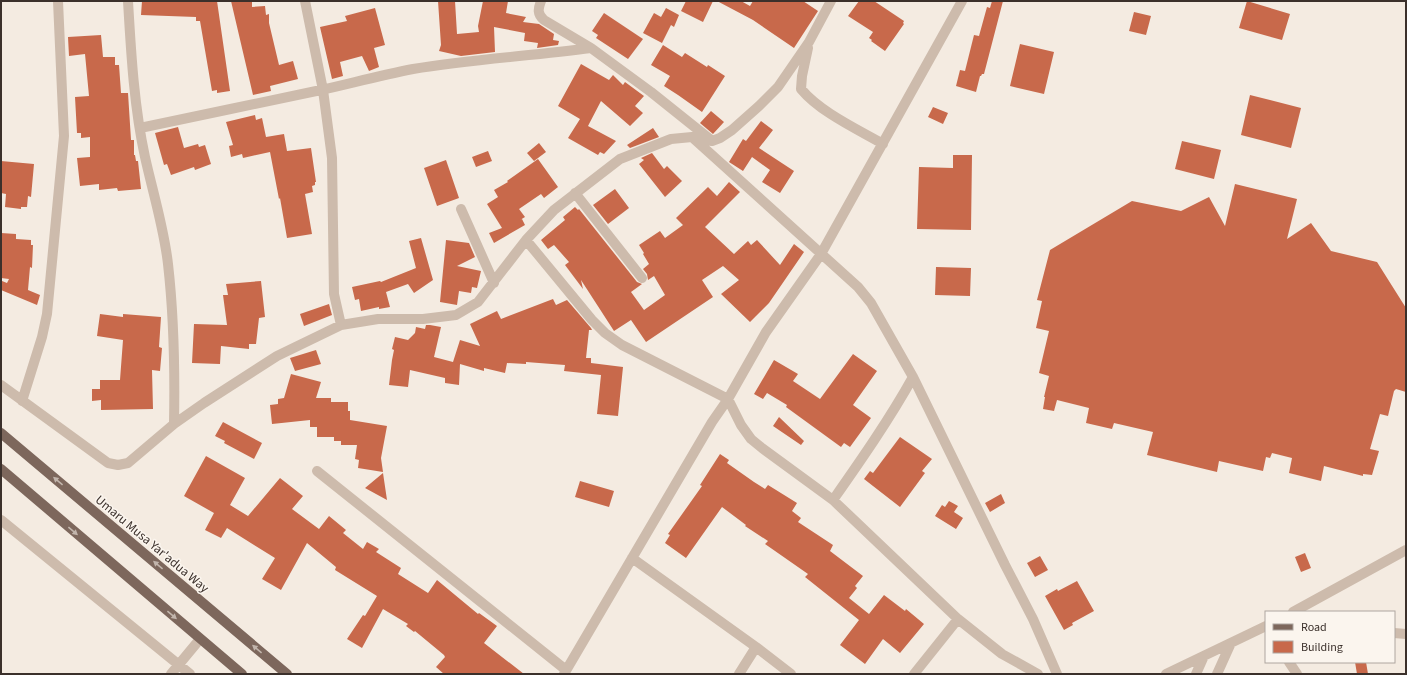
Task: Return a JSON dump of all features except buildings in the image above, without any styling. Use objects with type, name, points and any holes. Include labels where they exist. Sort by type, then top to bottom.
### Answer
[{"type":"main road","name":"Umaru Musa Yar'adua Way","points":[[1,433],[287,674]]},
{"type":"main road","points":[[1,469],[242,674]]},
{"type":"street","points":[[22,401],[42,338],[46,314],[64,136],[58,1]]},
{"type":"street","points":[[128,1],[130,44],[140,128],[168,263],[175,375],[174,424]]},
{"type":"street","points":[[305,1],[323,90],[332,158],[334,294],[341,325]]},
{"type":"street","points":[[541,1],[538,12],[540,17],[591,48],[651,92],[712,141]]},
{"type":"street","points":[[317,471],[565,672],[712,422],[728,399],[766,332],[821,254],[962,1]]},
{"type":"street","points":[[1,385],[108,463],[118,465],[128,463],[174,424],[204,402],[278,356],[341,325],[378,319],[423,319],[456,315],[478,302],[526,240],[554,210],[620,158],[671,139],[692,137],[712,141],[720,138],[732,130],[778,87],[809,42],[828,2]]},
{"type":"street","points":[[809,42],[801,89],[820,107],[883,144]]},
{"type":"street","points":[[140,128],[323,90],[414,69],[591,48]]},
{"type":"street","points":[[692,137],[858,287],[871,303],[913,377],[1004,565],[1033,619],[1057,674]]},
{"type":"street","points":[[575,192],[642,278]]},
{"type":"street","points":[[461,210],[494,282]]},
{"type":"street","points":[[526,240],[592,320],[606,333],[622,345],[728,399],[741,425],[751,439],[833,500],[958,619],[1002,654],[1038,674]]},
{"type":"street","points":[[833,500],[880,433],[913,377]]},
{"type":"street","points":[[1,520],[190,674]]},
{"type":"street","points":[[1295,611],[1406,550]]},
{"type":"street","points":[[632,558],[792,674]]},
{"type":"street","points":[[914,674],[958,619]]},
{"type":"street","points":[[1166,674],[1265,626]]},
{"type":"street","points":[[1395,633],[1406,634]]},
{"type":"street","points":[[171,674],[200,639]]},
{"type":"street","points":[[1217,674],[1231,643]]},
{"type":"street","points":[[740,674],[756,647]]},
{"type":"street","points":[[1196,674],[1204,656]]},
{"type":"street","points":[[1291,663],[1297,674]]}]
